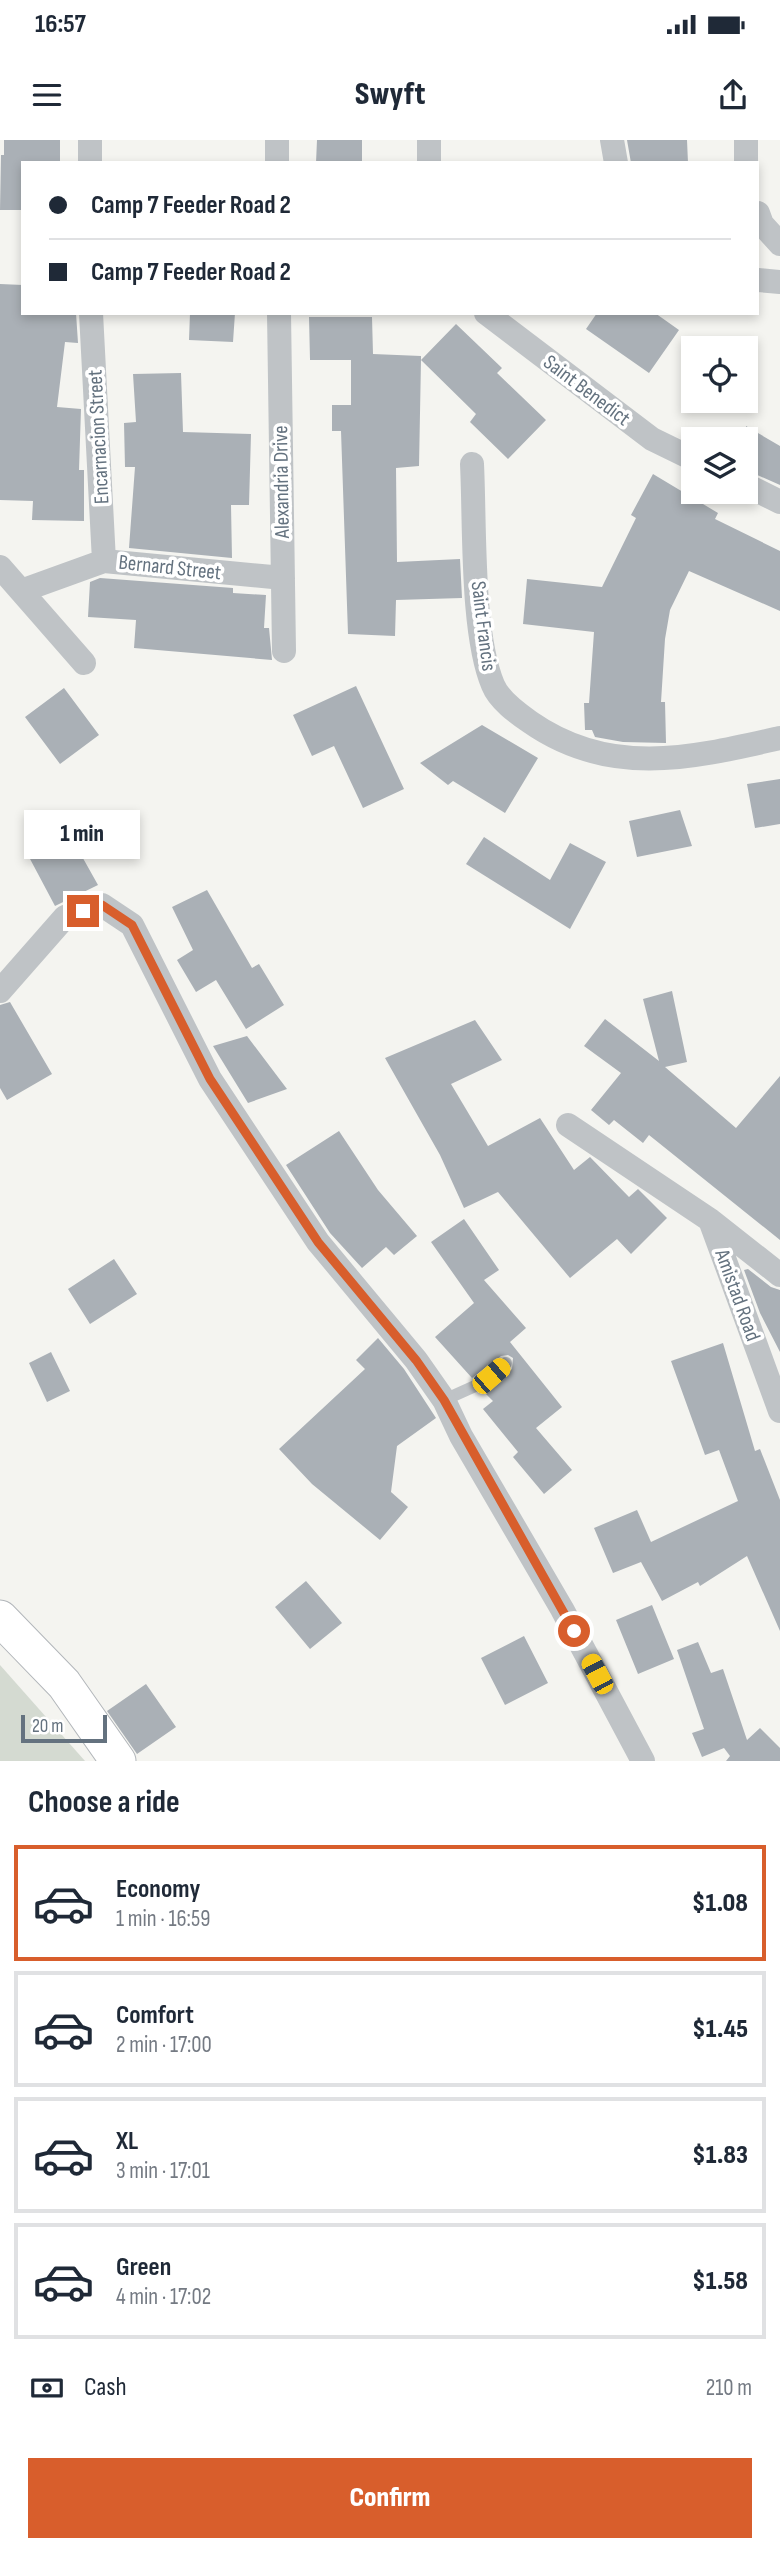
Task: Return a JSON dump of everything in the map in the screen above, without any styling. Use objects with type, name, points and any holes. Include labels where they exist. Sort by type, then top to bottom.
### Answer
[{"type":"main road","points":[[0,1618],[64,1684],[118,1761]]},
{"type":"street","points":[[90,140],[90,161]]},
{"type":"street","points":[[276,140],[277,161]]},
{"type":"street","points":[[429,140],[429,161]]},
{"type":"street","points":[[612,140],[616,161]]},
{"type":"street","points":[[746,140],[746,161]]},
{"type":"street","points":[[759,216],[762,224],[780,244]]},
{"type":"street","points":[[759,280],[780,282]]},
{"type":"street","name":"Encarnacion Street","points":[[92,315],[104,561]]},
{"type":"street","name":"Alexandria Drive","points":[[279,315],[284,651]]},
{"type":"street","name":"Saint Benedict","points":[[488,315],[652,439],[681,453]]},
{"type":"street","name":"Saint Francis","points":[[472,464],[481,636],[494,688],[505,702],[542,730],[574,747],[609,757],[699,757],[780,738]]},
{"type":"street","points":[[758,491],[780,502]]},
{"type":"street","name":"Bernard Street","points":[[21,591],[104,561],[282,578]]},
{"type":"street","points":[[0,567],[84,663]]},
{"type":"street","points":[[0,991],[65,918],[102,905],[132,925],[210,1079],[318,1242],[416,1360],[444,1400],[461,1436],[562,1609],[643,1761]]},
{"type":"street","name":"Amistad Road","points":[[568,1125],[710,1220],[780,1275]]},
{"type":"street","name":"Amistad Road","points":[[710,1220],[780,1411]]},
{"type":"lane","points":[[444,1400],[484,1382],[506,1363]]},
{"type":"shaded area","points":[[0,1665],[85,1761],[0,1761]]},
{"type":"building","points":[[4,140],[60,140],[60,161],[21,161],[21,210],[0,210],[1,155],[4,155]]},
{"type":"building","points":[[317,140],[362,140],[362,161],[316,161]]},
{"type":"building","points":[[627,140],[687,140],[688,161],[631,161]]},
{"type":"building","points":[[0,284],[21,285],[21,315],[76,315],[78,343],[65,342],[57,407],[81,409],[79,470],[84,470],[84,521],[32,520],[33,501],[0,500]]},
{"type":"building","points":[[190,315],[235,315],[233,342],[189,340]]},
{"type":"building","points":[[596,315],[658,315],[679,330],[649,373],[586,329]]},
{"type":"building","points":[[309,317],[372,317],[373,354],[421,356],[419,466],[396,468],[397,562],[460,559],[462,598],[396,600],[395,636],[348,634],[341,431],[332,431],[332,405],[351,405],[351,360],[310,360]]},
{"type":"building","points":[[456,324],[502,368],[497,373],[546,420],[508,459],[470,422],[476,414],[421,360]]},
{"type":"building","points":[[181,373],[183,432],[251,434],[249,505],[231,505],[232,558],[129,548],[135,467],[125,467],[124,423],[136,422],[133,374]]},
{"type":"building","points":[[758,433],[780,446],[780,485],[758,475]]},
{"type":"building","points":[[653,474],[681,491],[681,504],[703,504],[718,513],[715,519],[780,551],[780,611],[689,571],[670,610],[665,639],[661,702],[665,702],[666,743],[623,742],[595,737],[592,730],[585,730],[584,703],[589,703],[594,632],[523,624],[527,579],[602,587],[636,518],[631,515]]},
{"type":"building","points":[[100,578],[233,588],[233,593],[266,595],[264,628],[269,628],[272,660],[134,648],[136,620],[88,617],[90,582]]},
{"type":"building","points":[[356,686],[404,789],[363,808],[334,746],[312,756],[293,715]]},
{"type":"building","points":[[64,688],[99,735],[60,764],[25,717]]},
{"type":"building","points":[[482,725],[538,758],[505,813],[453,781],[448,785],[420,763]]},
{"type":"building","points":[[780,779],[780,824],[755,828],[747,784]]},
{"type":"building","points":[[680,810],[692,846],[637,857],[629,821]]},
{"type":"building","points":[[70,835],[98,885],[55,906],[29,857]]},
{"type":"building","points":[[484,837],[550,880],[570,843],[606,862],[570,929],[466,864]]},
{"type":"building","points":[[207,890],[252,968],[259,964],[284,1005],[246,1029],[216,980],[196,992],[177,960],[193,950],[172,907]]},
{"type":"building","points":[[672,991],[687,1062],[665,1067],[736,1128],[780,1076],[780,1240],[649,1135],[643,1143],[614,1120],[609,1125],[591,1110],[621,1073],[584,1046],[605,1019],[659,1061],[643,999]]},
{"type":"building","points":[[10,1002],[52,1074],[7,1100],[0,1088],[0,1005]]},
{"type":"building","points":[[475,1020],[502,1060],[451,1084],[488,1146],[540,1118],[574,1170],[590,1157],[629,1197],[638,1189],[667,1218],[631,1254],[617,1239],[570,1278],[498,1192],[464,1208],[440,1155],[385,1058]]},
{"type":"building","points":[[247,1036],[287,1089],[248,1103],[213,1046]]},
{"type":"building","points":[[339,1131],[378,1190],[417,1236],[394,1255],[386,1247],[362,1268],[330,1233],[286,1165]]},
{"type":"building","points":[[464,1219],[499,1270],[484,1280],[526,1328],[510,1342],[562,1407],[536,1428],[572,1470],[544,1494],[513,1457],[518,1452],[483,1409],[493,1401],[484,1392],[512,1369],[513,1358],[508,1355],[501,1356],[472,1378],[435,1337],[474,1303],[431,1242]]},
{"type":"building","points":[[114,1259],[137,1294],[90,1324],[68,1289]]},
{"type":"building","points":[[748,1269],[771,1287],[780,1290],[780,1352],[760,1313],[744,1270]]},
{"type":"building","points":[[378,1338],[404,1369],[436,1418],[397,1446],[391,1492],[408,1507],[380,1540],[312,1484],[279,1449],[365,1369],[356,1360]]},
{"type":"building","points":[[723,1343],[755,1451],[760,1449],[780,1500],[780,1631],[747,1556],[700,1586],[698,1582],[662,1601],[641,1562],[613,1573],[594,1528],[637,1510],[651,1542],[738,1501],[719,1450],[705,1455],[671,1361]]},
{"type":"building","points":[[51,1352],[70,1391],[47,1402],[29,1363]]},
{"type":"building","points":[[306,1581],[342,1623],[310,1649],[275,1607]]},
{"type":"building","points":[[652,1605],[674,1659],[638,1674],[616,1620]]},
{"type":"building","points":[[524,1636],[548,1683],[505,1705],[481,1658]]},
{"type":"building","points":[[698,1642],[711,1673],[723,1669],[747,1740],[760,1728],[780,1748],[780,1761],[726,1761],[730,1756],[724,1748],[702,1757],[692,1733],[704,1729],[677,1650]]},
{"type":"building","points":[[146,1684],[176,1727],[137,1754],[107,1711]]},
{"type":"route","points":[[83,911],[102,905],[132,925],[210,1079],[318,1242],[416,1360],[444,1400],[461,1436],[574,1631]]}]
